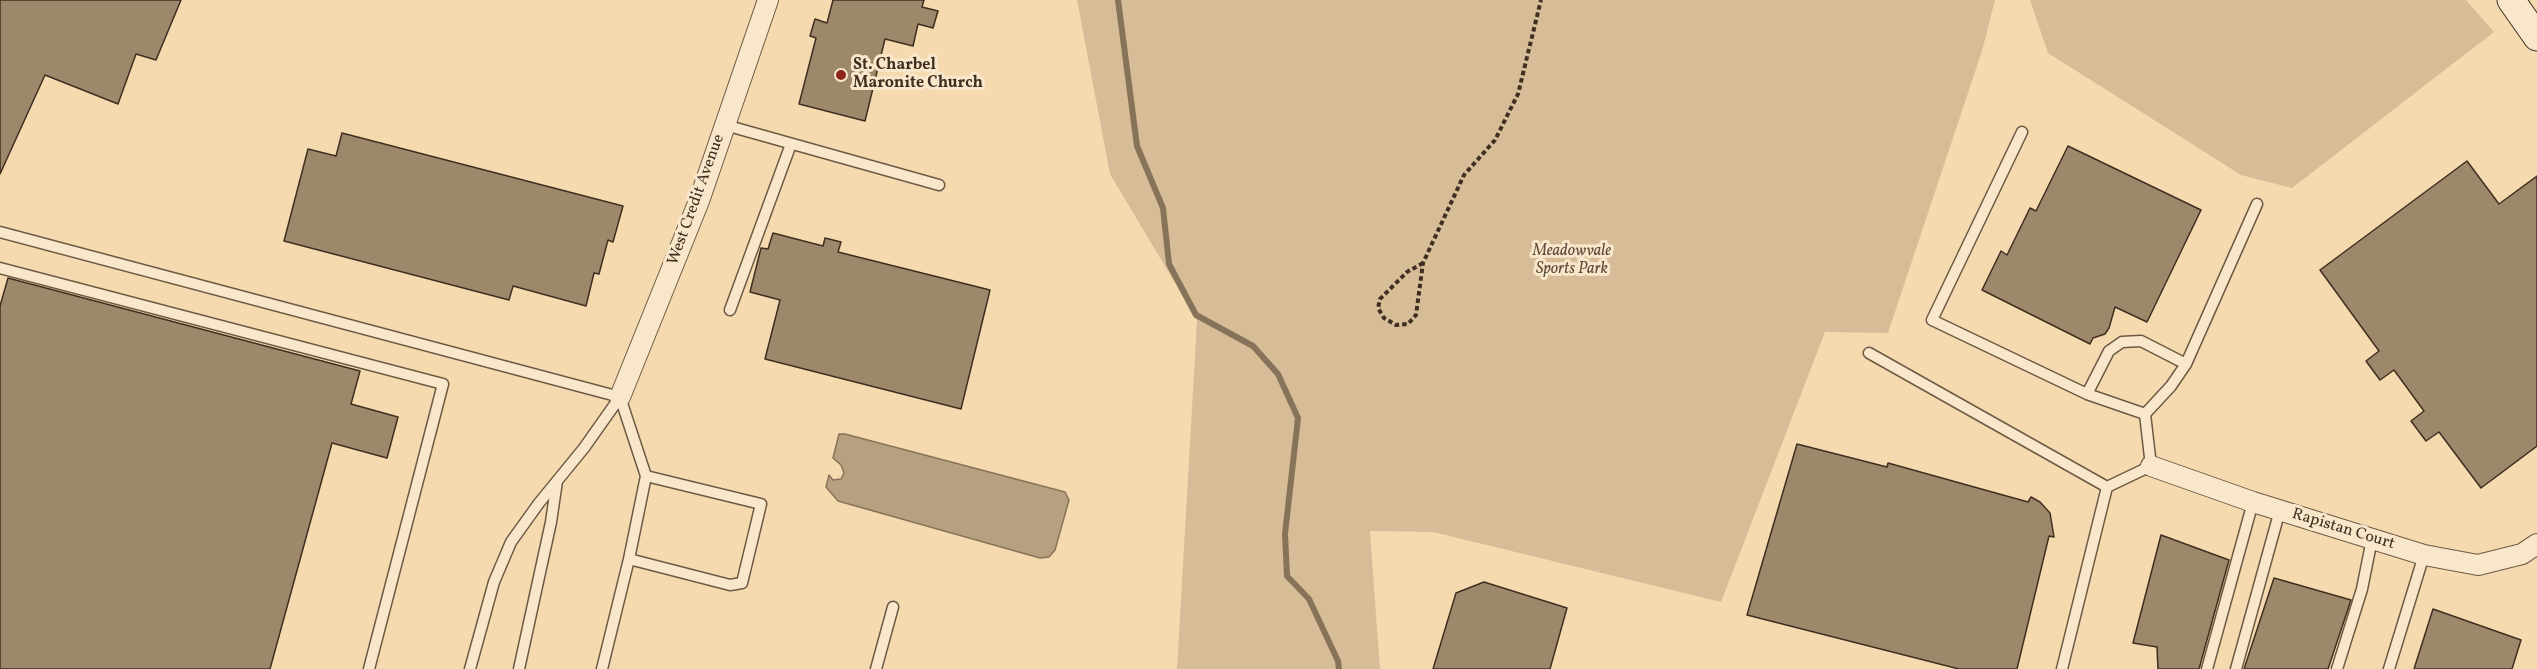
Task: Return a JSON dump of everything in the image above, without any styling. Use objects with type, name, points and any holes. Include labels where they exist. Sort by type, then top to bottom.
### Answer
[{"type":"main road","points":[[2511,0],[2537,37]]},
{"type":"street","name":"West Credit Avenue","points":[[620,397],[699,201],[768,0]]},
{"type":"street","name":"Rapistan Court","points":[[2151,466],[2253,502],[2424,555],[2478,565],[2522,554],[2537,544]]},
{"type":"lane","points":[[725,125],[939,185]]},
{"type":"lane","points":[[2022,132],[1932,320],[2087,394],[2145,414]]},
{"type":"lane","points":[[730,310],[791,144]]},
{"type":"lane","points":[[2107,487],[2151,466],[2145,414],[2171,386],[2186,364],[2257,204]]},
{"type":"lane","points":[[0,232],[620,397]]},
{"type":"lane","points":[[0,268],[443,384],[369,669]]},
{"type":"lane","points":[[2087,394],[2109,351],[2122,342],[2141,340],[2186,364]]},
{"type":"lane","points":[[1869,353],[2107,487]]},
{"type":"lane","points":[[602,669],[629,559],[646,476],[620,397]]},
{"type":"lane","points":[[470,669],[494,582],[512,542],[620,397]]},
{"type":"lane","points":[[629,559],[730,585],[742,583],[761,504],[646,476]]},
{"type":"lane","points":[[519,669],[551,522],[557,481]]},
{"type":"lane","points":[[2062,669],[2107,487]]},
{"type":"lane","points":[[2207,669],[2253,502]]},
{"type":"lane","points":[[2236,669],[2280,510]]},
{"type":"lane","points":[[2337,669],[2362,589],[2372,539]]},
{"type":"lane","points":[[2389,669],[2424,555]]},
{"type":"lane","points":[[876,669],[893,607]]},
{"type":"path","points":[[1423,263],[1407,272],[1380,299],[1378,308],[1384,318],[1396,325],[1408,324],[1416,315],[1423,263],[1464,175],[1495,140],[1518,94],[1541,0]]},
{"type":"green space","name":"Meadowvale Sports Park","points":[[1077,0],[1995,0],[1982,51],[1888,333],[1825,332],[1721,602],[1433,532],[1370,531],[1380,669],[1177,669],[1197,320],[1110,174]]},
{"type":"green space","points":[[2030,0],[2466,0],[2494,32],[2292,188],[2241,175],[2048,53]]},
{"type":"shaded area","points":[[839,434],[1065,492],[1069,500],[1055,550],[1049,557],[1040,558],[838,501],[826,487],[829,475],[833,480],[841,479],[844,473],[841,465],[833,458]]},
{"type":"building","points":[[0,0],[181,0],[156,60],[136,54],[118,104],[45,75],[0,174]]},
{"type":"building","name":"St. Charbel Maronite Church","points":[[833,0],[924,0],[922,7],[938,11],[933,28],[918,24],[913,46],[885,39],[865,121],[799,104],[816,38],[810,36],[815,19],[827,23]]},
{"type":"building","points":[[342,133],[623,206],[613,242],[608,240],[599,274],[594,273],[586,306],[513,286],[509,300],[284,241],[308,149],[336,156]]},
{"type":"building","points":[[2068,146],[2201,210],[2147,322],[2115,307],[2105,334],[2093,338],[2090,344],[1982,290],[2001,251],[2007,255],[2030,208],[2036,211]]},
{"type":"building","points":[[2467,161],[2499,204],[2537,176],[2537,446],[2481,488],[2439,432],[2426,441],[2411,421],[2424,411],[2394,370],[2380,380],[2366,361],[2379,351],[2320,270]]},
{"type":"building","points":[[773,233],[823,246],[825,238],[841,242],[838,252],[990,290],[961,409],[765,359],[780,300],[750,292],[761,248],[768,249]]},
{"type":"building","points":[[8,278],[360,371],[351,404],[398,417],[387,458],[332,443],[270,669],[0,669],[0,306]]},
{"type":"building","points":[[1797,444],[1887,467],[1888,463],[2028,502],[2031,497],[2040,502],[2050,513],[2054,537],[2049,536],[2017,669],[1959,669],[1747,615]]},
{"type":"building","points":[[2161,535],[2229,560],[2199,669],[2158,669],[2157,647],[2133,643]]},
{"type":"building","points":[[2274,578],[2351,600],[2328,669],[2244,669]]},
{"type":"building","points":[[1484,582],[1567,608],[1550,669],[1433,669],[1456,593]]},
{"type":"building","points":[[2433,609],[2521,640],[2512,669],[2414,669]]},
{"type":"waterway","points":[[1118,0],[1137,146],[1163,208],[1169,264],[1196,315],[1253,346],[1278,374],[1298,418],[1285,534],[1287,576],[1309,599],[1338,661],[1339,669]]},
{"type":"place","name":"St. Charbel Maronite Church","points":[[841,75]]}]
